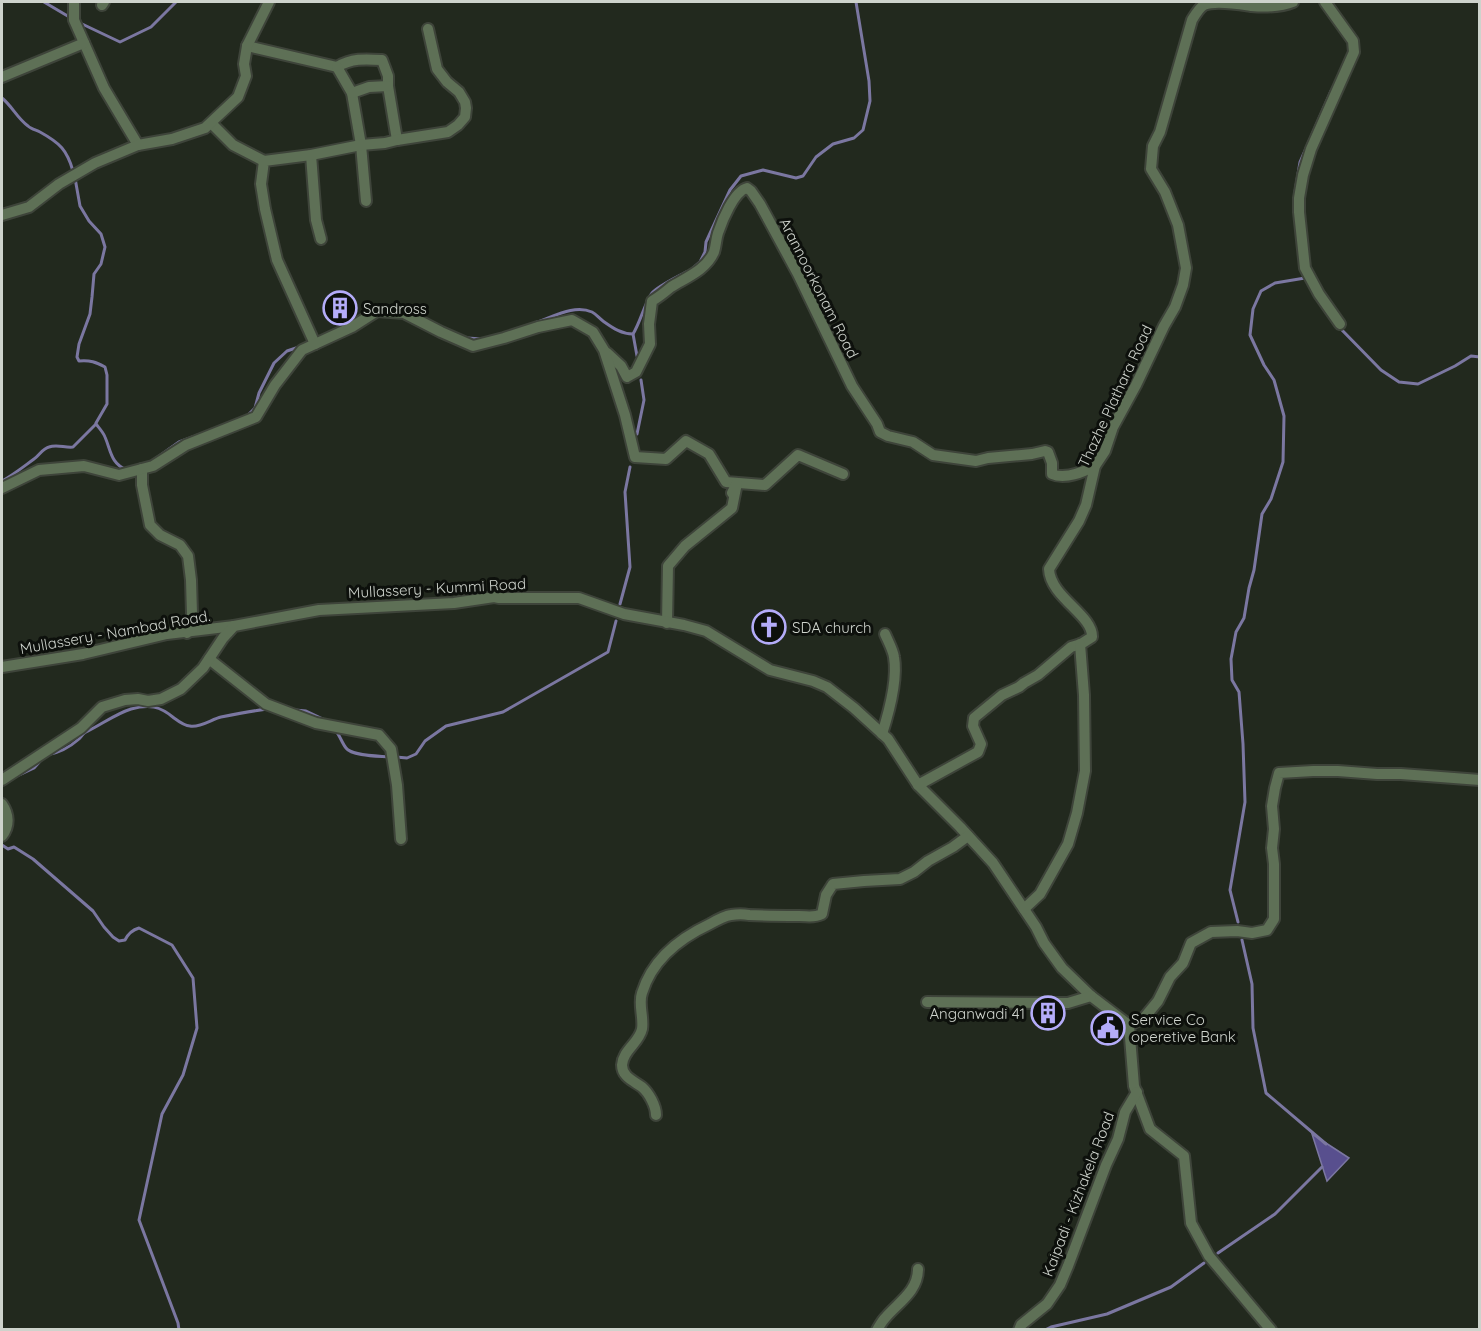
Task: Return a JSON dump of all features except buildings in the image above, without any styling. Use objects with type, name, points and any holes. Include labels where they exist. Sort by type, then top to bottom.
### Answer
[{"type":"street","points":[[74,2],[74,20],[84,44],[104,88],[138,145]]},
{"type":"street","points":[[2,215],[29,207],[74,174],[138,145],[172,139],[205,128],[238,97],[246,76],[244,64],[247,46],[269,2]]},
{"type":"street","name":"Thazhe Plathara Road","points":[[1080,644],[1092,637],[1092,632],[1082,617],[1060,594],[1051,579],[1049,569],[1071,536],[1082,514],[1095,466],[1105,451],[1113,427],[1175,307],[1183,285],[1186,268],[1178,225],[1166,192],[1151,169],[1151,162],[1153,146],[1160,132],[1192,20],[1203,6],[1214,3],[1273,6],[1293,2]]},
{"type":"street","points":[[1325,2],[1353,41],[1354,52],[1306,163],[1300,190],[1299,212],[1305,268],[1319,294],[1340,324]]},
{"type":"street","points":[[211,123],[233,145],[264,161],[448,132],[465,117],[465,102],[459,92],[437,69],[428,29]]},
{"type":"street","points":[[2,77],[84,44]]},
{"type":"street","points":[[247,46],[337,67],[363,58],[382,60],[388,76],[397,140]]},
{"type":"street","points":[[337,67],[352,93],[361,145],[366,201]]},
{"type":"street","points":[[352,93],[369,87],[388,86]]},
{"type":"street","points":[[311,155],[316,220],[321,239]]},
{"type":"street","points":[[264,161],[261,184],[277,260],[315,344]]},
{"type":"street","name":"Arannoorkonam Road","points":[[604,350],[621,366],[627,377],[636,372],[650,344],[649,324],[652,302],[708,262],[713,255],[717,236],[733,200],[741,190],[747,188],[760,204],[820,318],[836,357],[880,432],[913,442],[933,455],[976,461],[1046,451],[1052,463],[1052,474],[1060,477],[1095,466]]},
{"type":"street","name":"Arannoorkonam Road","points":[[2,488],[39,470],[84,465],[119,475],[153,466],[186,445],[256,417],[275,385],[302,350],[352,327],[377,311],[404,313],[473,346],[538,327],[572,320],[593,332],[604,350],[625,415],[635,457],[666,459],[686,441],[710,454],[726,482],[734,488]]},
{"type":"street","points":[[667,623],[668,566],[685,546],[732,508],[734,488],[765,485],[798,455],[843,474]]},
{"type":"street","points":[[142,469],[142,485],[150,525],[160,535],[180,545],[188,556],[192,614],[187,633]]},
{"type":"street","name":"Mullassery - Kummi Road","points":[[234,626],[319,610],[454,603],[494,597],[579,598],[624,614],[706,631],[770,670],[827,687],[882,734],[918,785],[993,863],[1062,968],[1091,996],[1129,1025]]},
{"type":"street","points":[[2,780],[81,728],[102,707],[125,700],[161,699],[181,690],[202,668],[234,626]]},
{"type":"street","name":"Mullassery - Nambad Road.","points":[[2,667],[83,654],[167,634],[234,626]]},
{"type":"street","points":[[882,734],[890,709],[894,677],[894,656],[885,634]]},
{"type":"street","points":[[918,785],[978,752],[981,744],[973,726],[974,718],[1002,695],[1038,675],[1066,651],[1080,644],[1084,696],[1085,771],[1077,813],[1068,844],[1040,894],[1024,909]]},
{"type":"street","points":[[209,659],[266,704],[315,723],[379,735],[391,749],[397,785],[401,839]]},
{"type":"street","points":[[1271,1329],[1209,1256],[1191,1223],[1184,1156],[1150,1129],[1134,1086],[1129,1025],[1144,1018],[1158,1001],[1170,977],[1183,963],[1191,943],[1211,932],[1252,933],[1267,930],[1274,919],[1272,806],[1279,773],[1338,771],[1479,780]]},
{"type":"street","points":[[2,804],[7,814],[8,825],[2,836]]},
{"type":"street","points":[[656,1115],[656,1108],[643,1088],[625,1075],[622,1065],[626,1054],[641,1032],[641,996],[651,972],[680,940],[732,914],[816,917],[822,914],[826,896],[833,884],[900,879],[915,872],[968,836]]},
{"type":"street","points":[[927,1002],[1068,1003],[1091,996]]},
{"type":"street","name":"Kaipadi - Kizhakela Road","points":[[1018,1329],[1047,1304],[1060,1285],[1118,1139],[1125,1112],[1137,1092]]},
{"type":"street","points":[[877,1329],[913,1290],[918,1278],[918,1269]]},
{"type":"shaded area","points":[[1312,1134],[1349,1158],[1327,1181]]},
{"type":"waterway","points":[[44,2],[71,18]]},
{"type":"waterway","points":[[80,23],[120,42],[151,27],[176,2]]},
{"type":"waterway","points":[[692,269],[700,262],[705,252],[706,242],[730,190],[741,176],[763,170],[796,178],[803,176],[816,157],[833,144],[854,138],[863,130],[870,101],[869,81],[856,2]]},
{"type":"waterway","points":[[1295,192],[1300,162],[1331,91]]},
{"type":"waterway","points":[[2,98],[24,123],[62,148],[73,171]]},
{"type":"waterway","points":[[75,178],[80,206],[89,221],[101,234],[105,247],[101,264],[94,274],[90,314],[79,344],[77,357],[79,361],[93,362],[105,367],[107,404],[96,423]]},
{"type":"waterway","points":[[537,322],[578,309],[593,313],[617,330],[633,334],[652,293],[686,272]]},
{"type":"waterway","points":[[1238,922],[1230,890],[1245,802],[1239,692],[1232,680],[1231,659],[1236,632],[1244,618],[1262,514],[1271,499],[1283,462],[1284,416],[1274,380],[1250,335],[1253,309],[1261,291],[1275,283],[1305,278]]},
{"type":"waterway","points":[[1339,327],[1381,370],[1399,382],[1418,384],[1471,356],[1480,357]]},
{"type":"waterway","points":[[633,334],[637,356]]},
{"type":"waterway","points":[[467,338],[482,339]]},
{"type":"waterway","points":[[246,417],[255,408],[259,393],[274,363],[287,351],[299,347]]},
{"type":"waterway","points":[[637,434],[644,400],[641,380]]},
{"type":"waterway","points":[[2,481],[47,448],[73,447],[96,424],[104,435],[115,461],[127,470]]},
{"type":"waterway","points":[[155,459],[179,442],[201,434]]},
{"type":"waterway","points":[[620,604],[630,567],[625,492],[630,467]]},
{"type":"waterway","points":[[396,757],[407,758],[416,754],[425,741],[446,726],[503,712],[608,652],[616,621]]},
{"type":"waterway","points":[[47,755],[68,747],[85,733],[137,707],[149,706],[159,709],[188,726],[202,725],[221,717],[267,709]]},
{"type":"waterway","points":[[295,710],[306,711],[325,720]]},
{"type":"waterway","points":[[336,731],[349,751],[389,757]]},
{"type":"waterway","points":[[15,777],[34,768],[42,759]]},
{"type":"waterway","points":[[2,845],[8,849],[14,847],[33,859],[93,911],[104,927],[119,941],[125,940],[130,932],[139,928],[172,945],[193,978],[197,1028],[183,1075],[162,1114],[139,1220],[179,1330]]},
{"type":"waterway","points":[[1242,940],[1252,984],[1253,1028],[1266,1093],[1326,1144]]},
{"type":"waterway","points":[[1218,1253],[1275,1214],[1322,1167]]},
{"type":"waterway","points":[[1045,1330],[1107,1314],[1171,1287],[1204,1263]]},
{"type":"place","name":"Sandross","points":[[340,308]]},
{"type":"place","name":"SDA church","points":[[769,627]]},
{"type":"place","name":"Anganwadi 41","points":[[1048,1013]]},
{"type":"place","name":"Service Co operetive Bank","points":[[1108,1028]]}]
